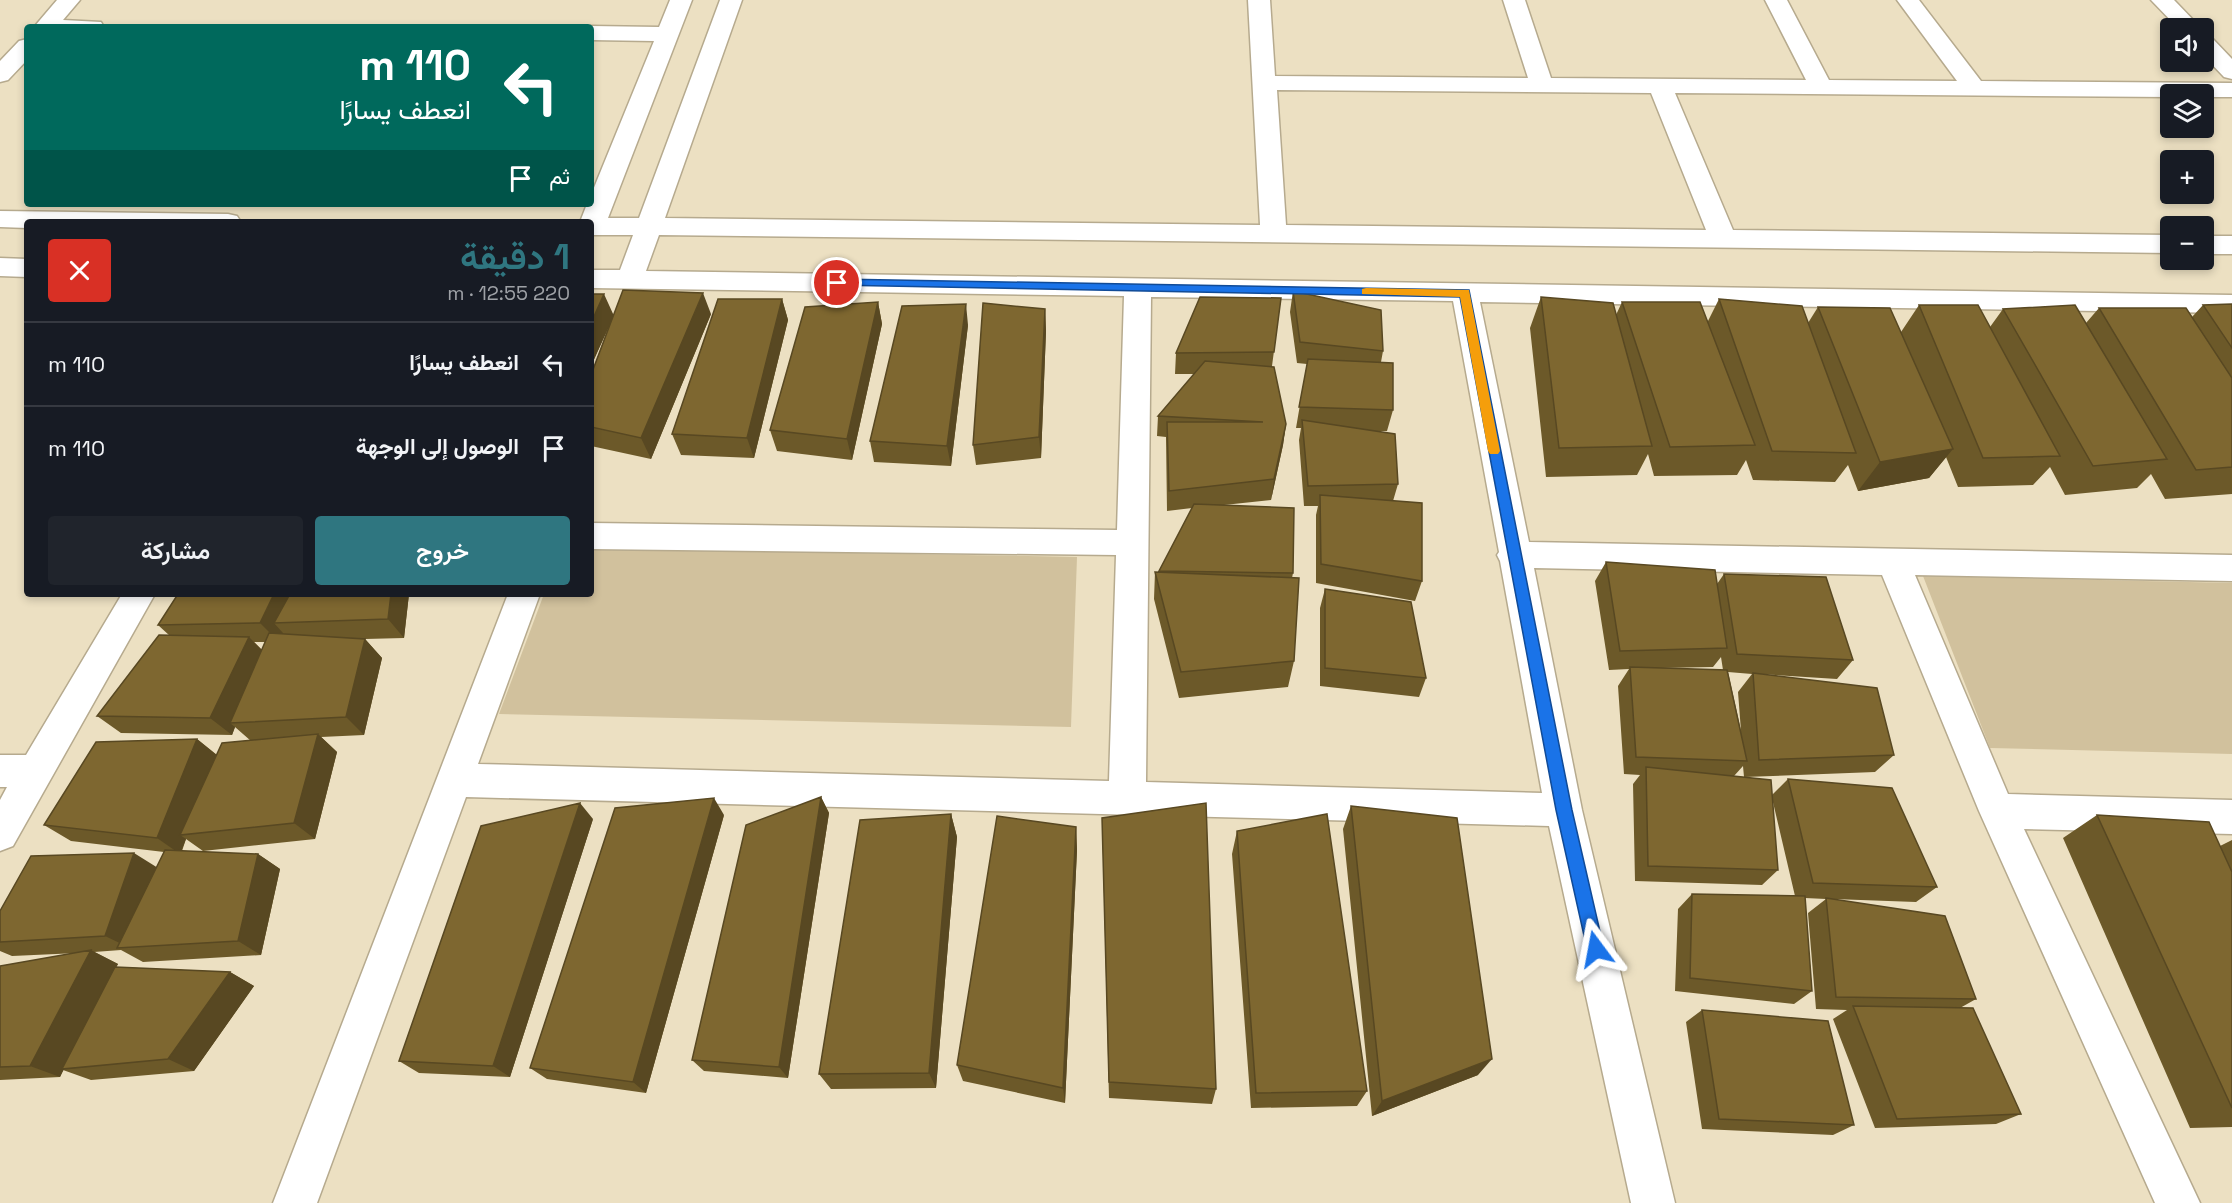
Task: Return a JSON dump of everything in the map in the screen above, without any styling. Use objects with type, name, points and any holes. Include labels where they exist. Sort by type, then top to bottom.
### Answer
[{"type":"street","points":[[48,24],[69,0]]},
{"type":"street","points":[[594,219],[681,0]]},
{"type":"street","points":[[630,279],[731,0]]},
{"type":"street","points":[[1259,0],[1274,234]]},
{"type":"street","points":[[1514,0],[1542,85]]},
{"type":"street","points":[[1776,0],[1821,87]]},
{"type":"street","points":[[1908,0],[1974,88]]},
{"type":"street","points":[[2162,0],[2180,18]]},
{"type":"street","points":[[594,33],[668,34]]},
{"type":"street","points":[[0,75],[24,49]]},
{"type":"street","points":[[2214,53],[2232,72]]},
{"type":"street","points":[[1264,83],[2232,90]]},
{"type":"street","points":[[1660,86],[1723,239]]},
{"type":"street","points":[[0,219],[24,219]]},
{"type":"street","points":[[594,227],[2160,244]]},
{"type":"street","points":[[2214,245],[2232,245]]},
{"type":"street","points":[[594,279],[2232,304]]},
{"type":"street","points":[[1127,799],[1138,288]]},
{"type":"street","points":[[1465,293],[1513,555],[1564,810],[1653,1203]]},
{"type":"street","points":[[594,536],[1132,543]]},
{"type":"street","points":[[1513,555],[2232,568]]},
{"type":"street","points":[[1893,562],[1997,811],[2178,1203]]},
{"type":"street","points":[[0,834],[137,597]]},
{"type":"street","points":[[295,1203],[523,597]]},
{"type":"street","points":[[0,771],[36,772]]},
{"type":"street","points":[[454,780],[1564,810]]},
{"type":"street","points":[[1997,811],[2232,817]]},
{"type":"shaded area","points":[[594,548],[1077,557],[1071,727],[499,714],[543,597],[594,597]]},
{"type":"shaded area","points":[[1923,576],[2232,583],[2232,754],[1990,748]]},
{"type":"building","points":[[623,290],[703,293],[641,438],[594,428],[594,367]]},
{"type":"building","points":[[1293,291],[1381,310],[1383,351],[1300,342]]},
{"type":"building","points":[[594,294],[604,294],[594,316]]},
{"type":"building","points":[[1200,297],[1281,298],[1274,352],[1176,353]]},
{"type":"building","points":[[1541,297],[1613,303],[1652,446],[1559,448]]},
{"type":"building","points":[[718,299],[782,299],[747,438],[672,434]]},
{"type":"building","points":[[1719,299],[1802,306],[1856,453],[1772,451]]},
{"type":"building","points":[[878,302],[847,439],[770,430],[805,307]]},
{"type":"building","points":[[1622,302],[1700,302],[1755,445],[1670,447]]},
{"type":"building","points":[[983,303],[1045,309],[1039,437],[973,445]]},
{"type":"building","points":[[966,304],[947,446],[870,441],[902,306]]},
{"type":"building","points":[[2232,304],[2232,348],[2203,305]]},
{"type":"building","points":[[1919,305],[1978,305],[2060,456],[1983,458]]},
{"type":"building","points":[[2075,305],[2167,459],[2093,466],[2003,309]]},
{"type":"building","points":[[1818,307],[1890,308],[1953,449],[1880,462]]},
{"type":"building","points":[[2099,308],[2186,308],[2232,378],[2232,467],[2196,470]]},
{"type":"building","points":[[1308,359],[1393,363],[1393,410],[1299,407]]},
{"type":"building","points":[[1205,361],[1274,367],[1286,424],[1274,479],[1169,491],[1167,422],[1263,422],[1158,416]]},
{"type":"building","points":[[1302,420],[1395,434],[1398,484],[1308,486]]},
{"type":"building","points":[[1320,495],[1422,503],[1422,581],[1321,564]]},
{"type":"building","points":[[1194,504],[1294,508],[1293,573],[1159,571]]},
{"type":"building","points":[[1606,562],[1715,570],[1727,648],[1620,651]]},
{"type":"building","points":[[1155,572],[1299,578],[1294,661],[1181,672]]},
{"type":"building","points":[[1724,574],[1826,577],[1853,660],[1737,654]]},
{"type":"building","points":[[1325,589],[1411,602],[1426,678],[1325,668]]},
{"type":"building","points":[[176,597],[273,597],[260,623],[158,625]]},
{"type":"building","points":[[288,597],[391,597],[388,619],[274,623]]},
{"type":"building","points":[[269,633],[365,639],[346,717],[230,723]]},
{"type":"building","points":[[159,635],[249,637],[210,718],[97,716]]},
{"type":"building","points":[[1630,667],[1727,670],[1747,761],[1636,757]]},
{"type":"building","points":[[1753,673],[1877,688],[1894,755],[1759,760]]},
{"type":"building","points":[[318,734],[294,823],[180,835],[222,743]]},
{"type":"building","points":[[197,739],[157,838],[44,825],[96,742]]},
{"type":"building","points":[[1646,767],[1771,780],[1778,870],[1648,866]]},
{"type":"building","points":[[1788,779],[1892,788],[1937,887],[1813,883]]},
{"type":"building","points":[[821,797],[779,1067],[692,1060],[746,825]]},
{"type":"building","points":[[714,798],[633,1082],[530,1068],[615,808]]},
{"type":"building","points":[[580,803],[493,1066],[399,1061],[481,826]]},
{"type":"building","points":[[1206,803],[1216,1089],[1109,1082],[1102,818]]},
{"type":"building","points":[[1351,806],[1457,818],[1492,1059],[1382,1101]]},
{"type":"building","points":[[951,814],[929,1073],[819,1074],[860,820]]},
{"type":"building","points":[[1327,814],[1367,1091],[1256,1093],[1237,831]]},
{"type":"building","points":[[2097,815],[2209,822],[2232,872],[2232,1108]]},
{"type":"building","points":[[997,816],[1076,827],[1063,1088],[957,1065]]},
{"type":"building","points":[[165,850],[258,854],[238,941],[117,948]]},
{"type":"building","points":[[134,853],[105,936],[0,942],[0,911],[31,856]]},
{"type":"building","points":[[1692,894],[1805,896],[1812,991],[1690,978]]},
{"type":"building","points":[[1826,898],[1945,916],[1976,999],[1836,997]]},
{"type":"building","points":[[91,950],[30,1066],[0,1067],[0,966]]},
{"type":"building","points":[[115,967],[230,972],[168,1059],[62,1069]]},
{"type":"building","points":[[1853,1006],[1973,1008],[2021,1114],[1897,1119]]},
{"type":"building","points":[[1702,1010],[1828,1021],[1854,1125],[1719,1119]]},
{"type":"slow traffic","points":[[1366,291],[1465,293],[1494,451]]},
{"type":"route","points":[[837,283],[1465,293],[1513,555],[1564,810],[1596,949]]}]
